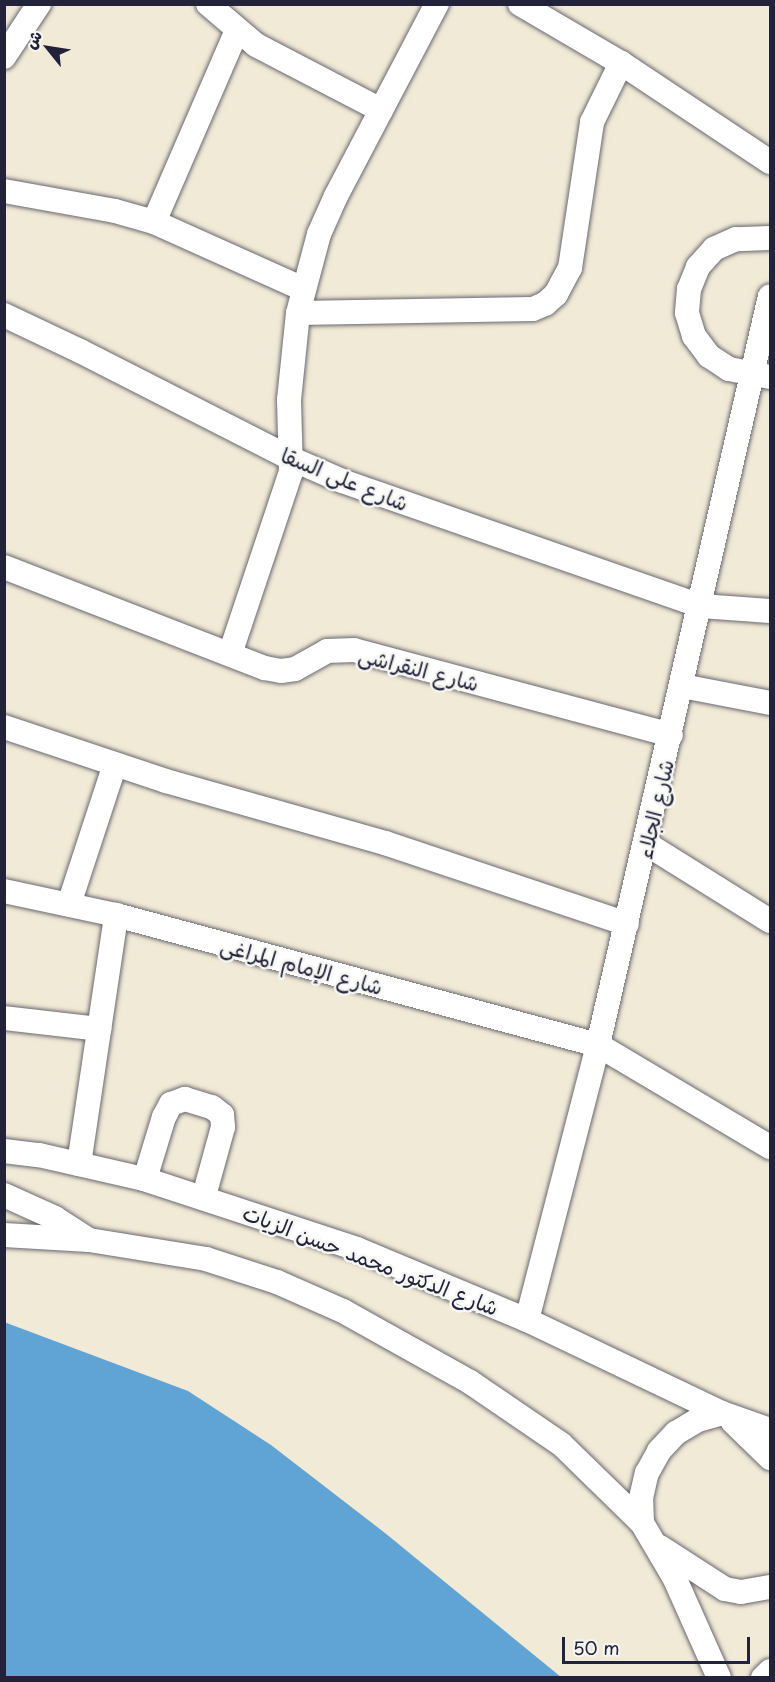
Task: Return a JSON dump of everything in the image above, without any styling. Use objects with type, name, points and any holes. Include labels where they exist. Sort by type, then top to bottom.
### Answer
[{"type":"street","points":[[9,41],[39,4]]},
{"type":"street","points":[[208,4],[256,45],[381,110]]},
{"type":"street","points":[[230,654],[284,499],[292,459],[289,400],[298,313],[319,234],[437,4]]},
{"type":"street","points":[[520,4],[621,63],[771,162]]},
{"type":"street","points":[[154,222],[237,30]]},
{"type":"street","points":[[298,313],[533,309],[545,304],[556,294],[570,268],[592,122],[621,63]]},
{"type":"street","points":[[4,191],[115,211],[154,222],[303,289]]},
{"type":"street","points":[[762,376],[729,369],[709,356],[699,343],[687,313],[688,289],[698,267],[714,249],[736,238],[771,238]]},
{"type":"street","name":"شارع الجلاء","points":[[527,1320],[598,1045],[701,606],[762,376],[771,296]]},
{"type":"street","name":"شارع على السقا","points":[[4,315],[292,459],[342,481],[701,606],[771,611]]},
{"type":"street","name":"شارع النقراشى","points":[[4,567],[230,654],[281,671],[296,669],[327,651],[354,650],[671,735]]},
{"type":"street","points":[[682,686],[771,703]]},
{"type":"street","points":[[4,727],[115,764],[385,843],[627,924]]},
{"type":"street","points":[[69,904],[115,764]]},
{"type":"street","points":[[645,843],[771,921]]},
{"type":"street","name":"شارع الإمام المراغى","points":[[4,891],[116,915],[598,1045],[771,1147]]},
{"type":"street","points":[[79,1164],[116,915]]},
{"type":"street","points":[[4,1018],[99,1029]]},
{"type":"street","points":[[145,1179],[164,1117],[171,1104],[185,1100],[212,1107],[222,1115],[223,1127],[204,1196]]},
{"type":"street","name":"شارع الدكتور محمد حسن الزيات","points":[[4,1151],[79,1164],[145,1179],[204,1196],[357,1249],[527,1320],[722,1413]]},
{"type":"street","points":[[4,1195],[55,1218],[89,1240]]},
{"type":"street","points":[[4,1235],[89,1240],[206,1259],[277,1282],[343,1311],[406,1344],[515,1410],[561,1444],[642,1523],[675,1579],[719,1677]]},
{"type":"street","points":[[642,1523],[643,1490],[647,1473],[659,1451],[676,1433],[722,1413],[771,1430]]},
{"type":"street","points":[[722,1413],[747,1433],[771,1458]]},
{"type":"street","points":[[655,1544],[725,1589],[741,1592],[771,1587]]},
{"type":"street","points":[[763,1677],[771,1671]]},
{"type":"water","points":[[4,1322],[188,1391],[271,1445],[385,1533],[561,1677],[5,1677]]}]
